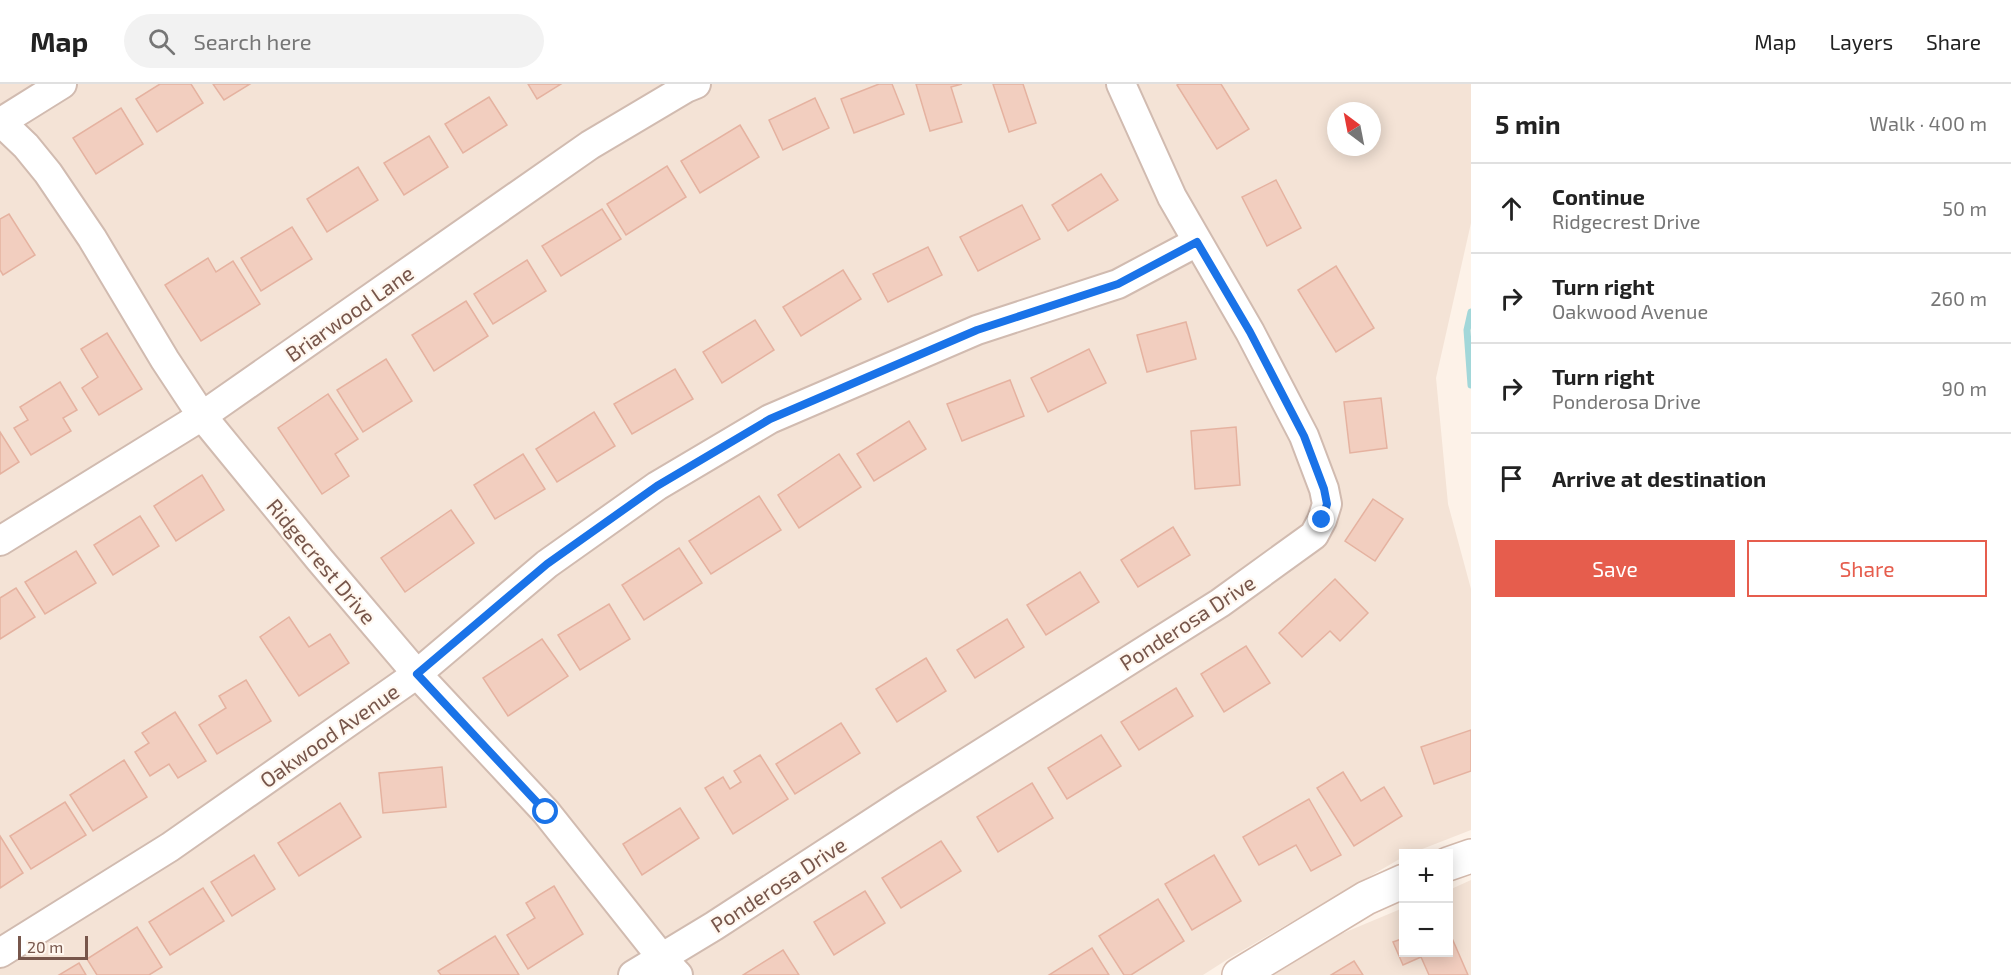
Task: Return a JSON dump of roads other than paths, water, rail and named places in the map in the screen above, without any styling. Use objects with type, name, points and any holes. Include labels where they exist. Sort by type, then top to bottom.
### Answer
[{"type":"street","points":[[0,121],[62,84]]},
{"type":"street","name":"Briarwood Lane","points":[[0,541],[202,416],[590,145],[696,84]]},
{"type":"street","name":"Ponderosa Drive","points":[[633,975],[670,966],[714,926],[916,794],[1220,603],[1314,536],[1327,504],[1324,489],[1304,436],[1250,332],[1172,197],[1121,84]]},
{"type":"street","name":"Ridgecrest Drive","points":[[0,121],[26,146],[48,173],[92,238],[165,360],[202,416],[417,674],[546,812],[670,966]]},
{"type":"street","name":"Oakwood Avenue","points":[[0,953],[170,847],[417,674],[556,557],[657,486],[770,419],[977,330],[1118,284],[1197,242]]},
{"type":"street","points":[[1453,863],[1471,856]]},
{"type":"street","points":[[1239,975],[1366,898],[1399,883]]},
{"type":"waterway","points":[[1471,312],[1467,330],[1471,385]]}]
